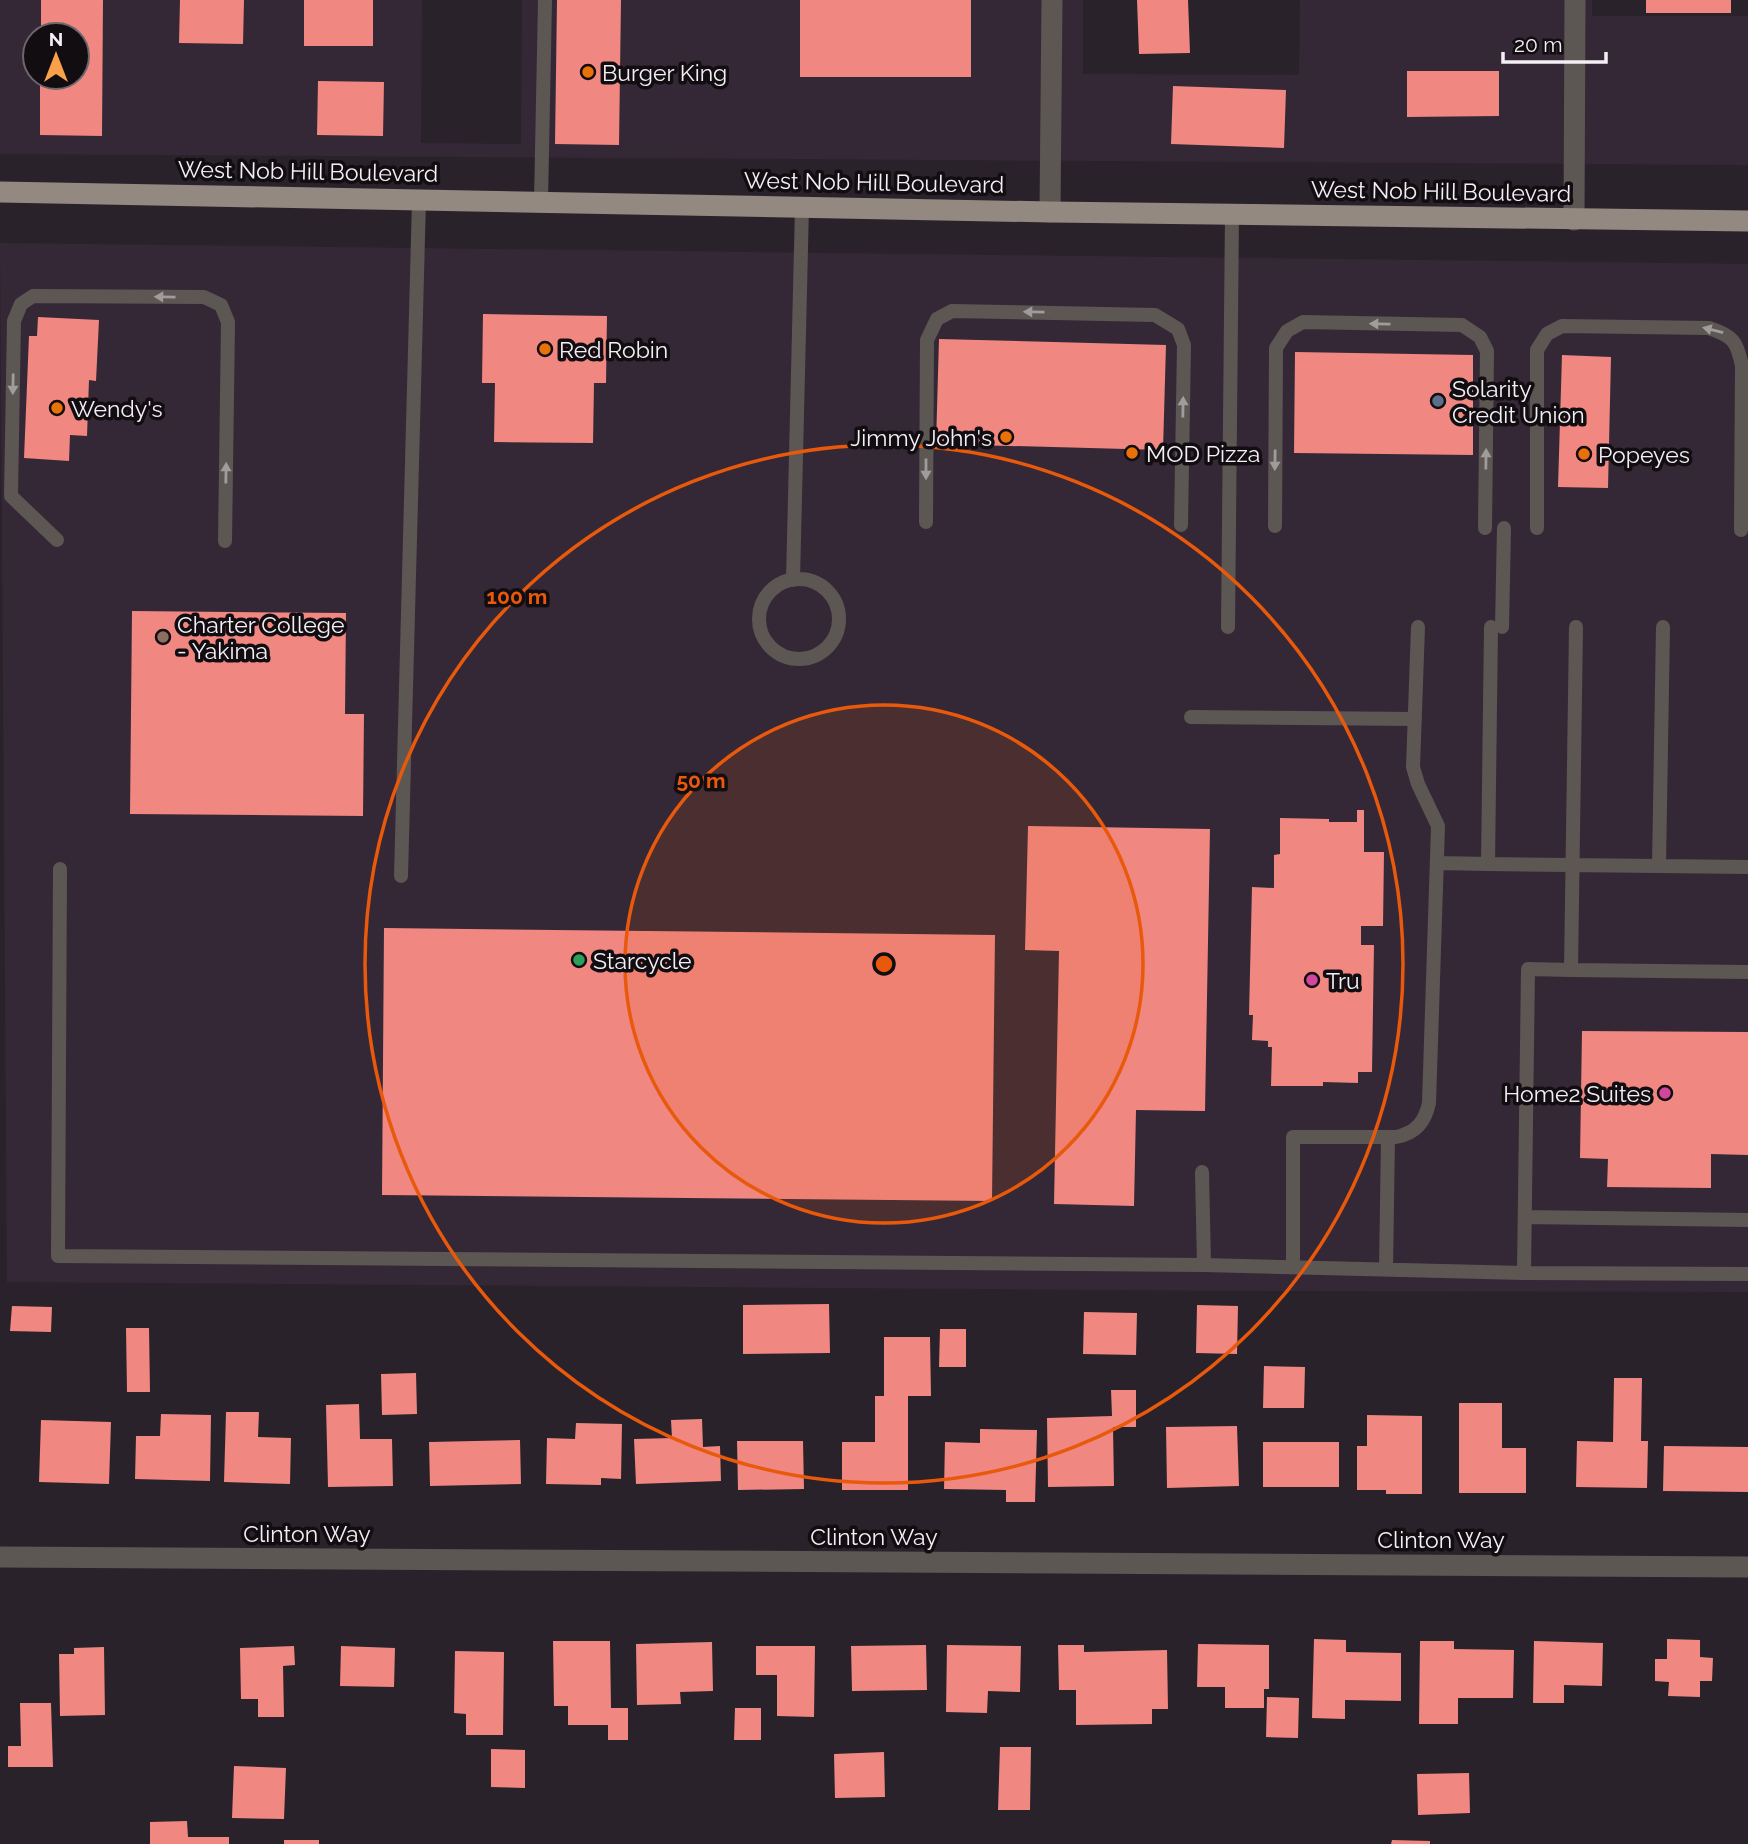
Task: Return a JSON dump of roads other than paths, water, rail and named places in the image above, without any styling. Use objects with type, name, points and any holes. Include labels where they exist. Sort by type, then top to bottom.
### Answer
[{"type":"main road","name":"West Nob Hill Boulevard","points":[[0,192],[1050,212],[1748,221]]},
{"type":"street","points":[[1050,212],[1052,0]]},
{"type":"street","points":[[1574,220],[1575,0]]},
{"type":"street","name":"Clinton Way","points":[[0,1558],[1748,1567]]},
{"type":"lane","points":[[541,202],[545,0]]},
{"type":"lane","points":[[401,876],[419,200]]},
{"type":"lane","points":[[793,580],[802,207]]},
{"type":"lane","points":[[1228,627],[1232,214]]},
{"type":"lane","points":[[57,540],[11,496],[15,321],[21,304],[33,296],[204,297],[221,305],[228,322],[225,541]]},
{"type":"lane","points":[[926,522],[927,340],[937,319],[952,311],[1155,315],[1178,329],[1184,345],[1181,525]]},
{"type":"lane","points":[[1275,526],[1276,348],[1287,331],[1303,322],[1462,325],[1480,337],[1486,351],[1485,528]]},
{"type":"lane","points":[[1537,528],[1537,350],[1547,334],[1562,326],[1695,327],[1725,333],[1738,345],[1742,366],[1741,530]]},
{"type":"lane","points":[[1488,864],[1496,627],[1504,528]]},
{"type":"lane","points":[[793,580],[818,584],[835,602],[839,614],[839,627],[827,649],[804,659],[790,658],[778,653],[768,644],[761,632],[759,618],[769,593],[793,580]]},
{"type":"lane","points":[[1293,1267],[1293,1137],[1407,1135],[1426,1118],[1429,1103],[1438,826],[1413,767],[1418,627]]},
{"type":"lane","points":[[1571,970],[1576,627]]},
{"type":"lane","points":[[1659,866],[1663,627]]},
{"type":"lane","points":[[1191,717],[1415,719]]},
{"type":"lane","points":[[1437,863],[1748,867]]},
{"type":"lane","points":[[60,869],[58,1256],[1204,1265],[1524,1273],[1748,1274]]},
{"type":"lane","points":[[1524,1273],[1528,969],[1748,972]]},
{"type":"lane","points":[[1386,1269],[1388,1137]]},
{"type":"lane","points":[[1202,1172],[1204,1265]]},
{"type":"lane","points":[[1525,1217],[1748,1220]]},
{"type":"place","name":"Burger King","points":[[588,72]]},
{"type":"place","name":"Red Robin","points":[[545,349]]},
{"type":"place","name":"Solarity Credit Union","points":[[1438,401]]},
{"type":"place","name":"Wendy's","points":[[57,408]]},
{"type":"place","name":"Jimmy John's","points":[[1006,437]]},
{"type":"place","name":"MOD Pizza","points":[[1132,453]]},
{"type":"place","name":"Popeyes","points":[[1584,454]]},
{"type":"place","name":"Charter College - Yakima","points":[[163,637]]},
{"type":"place","name":"Starcycle","points":[[579,960]]},
{"type":"place","name":"Tru","points":[[1312,980]]},
{"type":"place","name":"Home2 Suites","points":[[1665,1093]]}]
